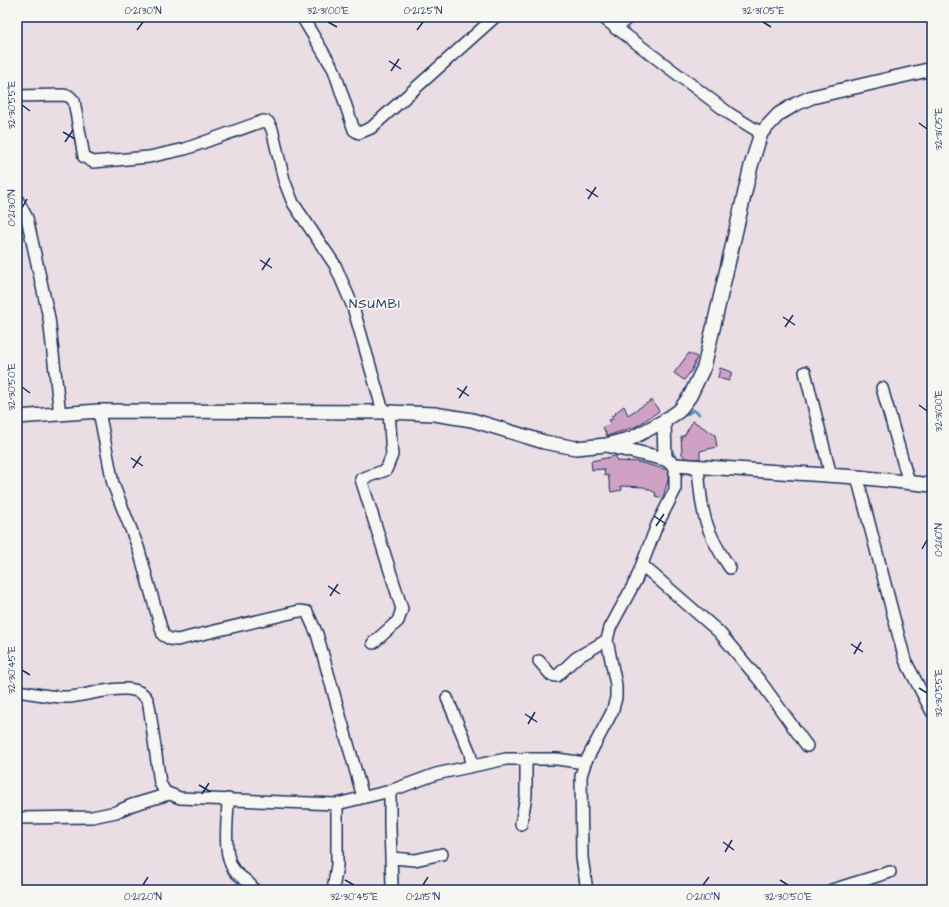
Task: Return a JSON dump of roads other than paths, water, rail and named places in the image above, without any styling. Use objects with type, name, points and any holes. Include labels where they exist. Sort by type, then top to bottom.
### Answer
[{"type":"street","points":[[302,17],[334,70],[354,130],[359,133],[371,128],[495,17]]},
{"type":"street","points":[[602,17],[730,114],[761,133]]},
{"type":"street","points":[[616,29],[628,17]]},
{"type":"street","points":[[17,418],[99,411],[386,412],[434,414],[472,420],[544,442],[576,448],[606,446],[632,438],[679,411],[686,403],[704,367],[751,166],[761,133],[779,114],[812,97],[932,69]]},
{"type":"street","points":[[17,96],[62,95],[69,96],[74,100],[84,157],[93,162],[149,157],[185,149],[263,121],[268,122],[272,129],[284,180],[293,203],[335,265],[353,307],[386,412],[392,455],[386,470],[361,479],[402,609],[398,621],[374,643]]},
{"type":"street","points":[[17,199],[27,218],[49,318],[60,415]]},
{"type":"street","points":[[805,372],[831,476]]},
{"type":"street","points":[[882,388],[909,483]]},
{"type":"street","points":[[99,411],[113,484],[138,547],[163,635],[170,639],[177,640],[299,611],[307,612],[317,634],[363,797]]},
{"type":"street","points":[[588,890],[582,858],[582,776],[585,763],[612,712],[616,698],[616,685],[607,640],[610,628],[636,580],[657,526],[675,490],[664,421]]},
{"type":"street","points":[[606,446],[670,462],[698,466],[932,485]]},
{"type":"street","points":[[698,466],[701,507],[707,528],[715,547],[730,568]]},
{"type":"street","points":[[857,478],[905,660],[932,712]]},
{"type":"street","points":[[642,565],[719,632],[760,681],[807,746]]},
{"type":"street","points":[[539,661],[551,675],[557,676],[576,658],[607,640]]},
{"type":"street","points":[[17,691],[68,697],[107,689],[134,691],[145,694],[148,698],[160,783],[165,792],[180,798],[337,804],[390,791],[436,774],[472,765],[506,759],[557,759],[585,763]]},
{"type":"street","points":[[447,698],[470,753],[472,765]]},
{"type":"street","points":[[521,824],[526,796],[526,758]]},
{"type":"street","points":[[390,791],[392,885]]},
{"type":"street","points":[[17,818],[92,817],[116,812],[132,805],[169,794]]},
{"type":"street","points":[[228,799],[227,858],[235,872],[249,881],[254,890]]},
{"type":"street","points":[[333,890],[337,865],[337,804]]},
{"type":"street","points":[[392,858],[415,860],[442,854]]},
{"type":"street","points":[[832,890],[890,872]]},
{"type":"waterway","points":[[686,415],[693,410],[699,414]]},
{"type":"waterway","points":[[672,451],[675,458],[687,460]]},
{"type":"waterway","points":[[679,478],[685,472],[693,475]]},
{"type":"district","name":"NSUMBI","points":[[375,303]]}]
